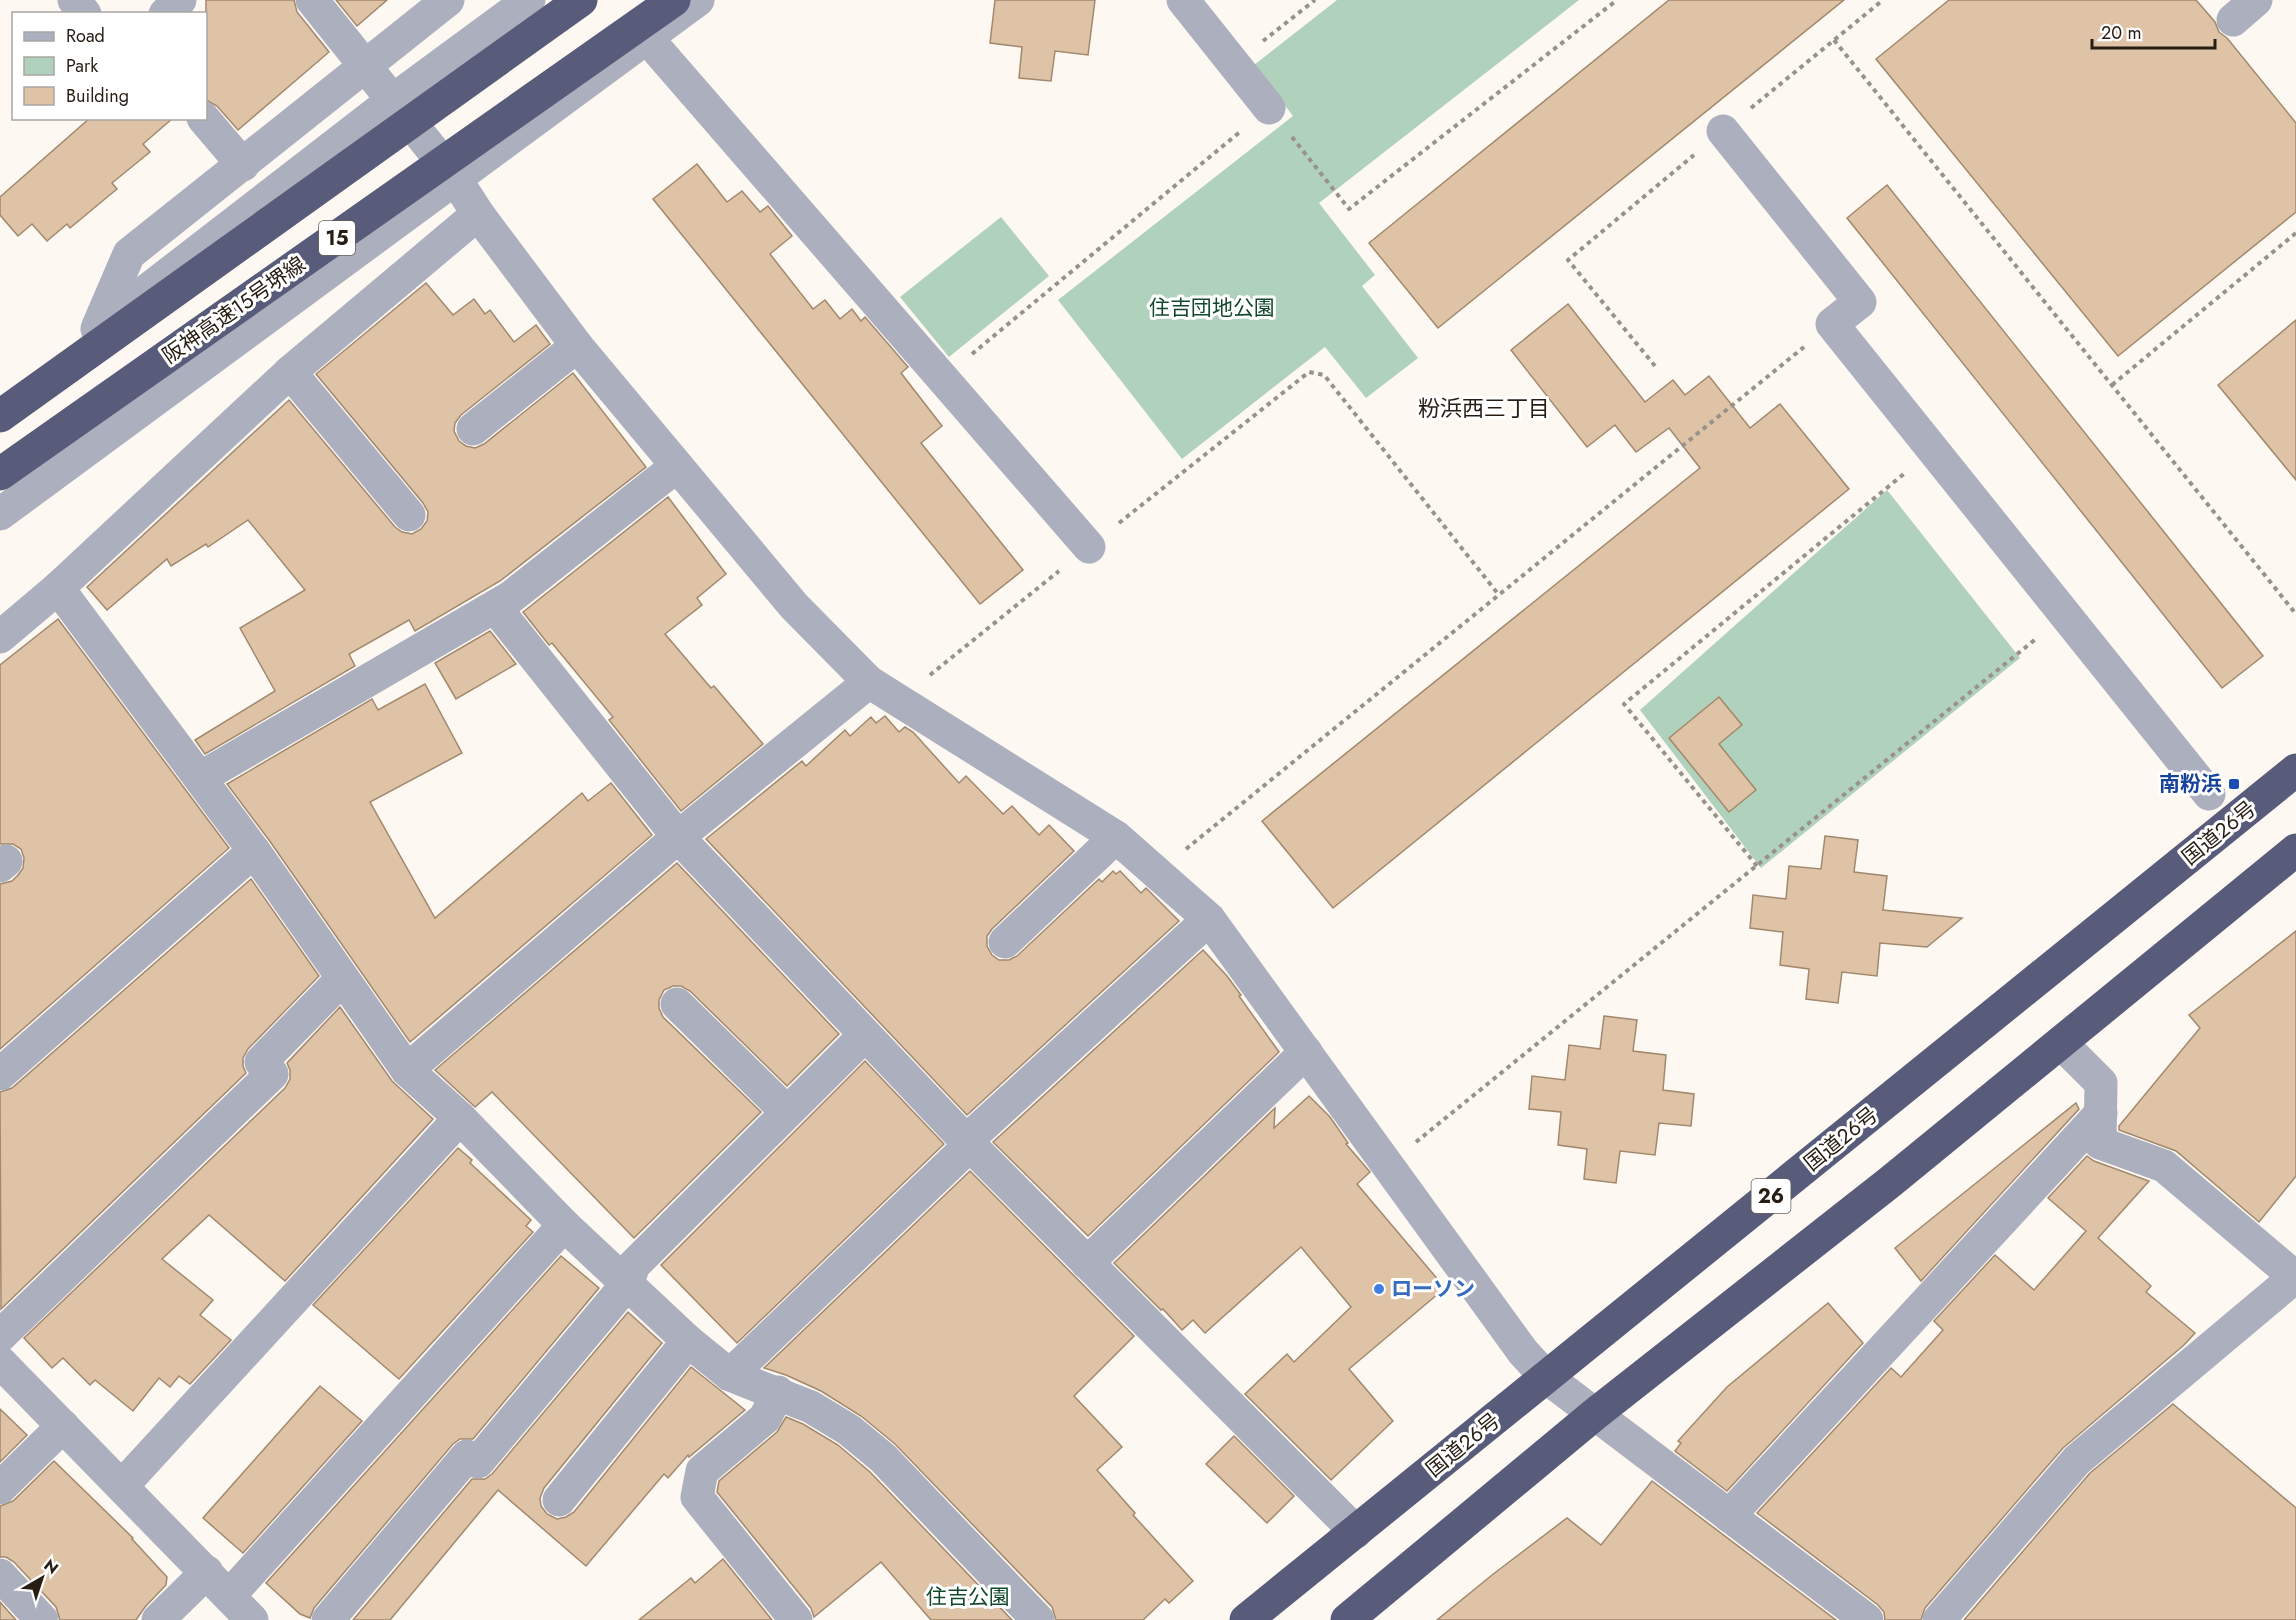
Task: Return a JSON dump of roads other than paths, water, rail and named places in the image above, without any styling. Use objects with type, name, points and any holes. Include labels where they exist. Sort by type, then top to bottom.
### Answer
[{"type":"highway","name":"15","points":[[0,416],[581,0]]},
{"type":"highway","name":"阪神高速15号堺線","points":[[0,474],[674,0]]},
{"type":"highway","name":"国道26号","points":[[1246,1620],[2296,771]]},
{"type":"highway","points":[[1347,1620],[1595,1414],[1890,1182],[2296,850]]},
{"type":"street","points":[[74,0],[83,12]]},
{"type":"street","points":[[167,12],[180,0]]},
{"type":"street","points":[[312,0],[455,178],[478,214],[578,346],[794,606],[868,682],[1116,837],[1209,919],[1523,1352],[1546,1377],[1867,1620]]},
{"type":"street","points":[[98,328],[129,254],[448,0]]},
{"type":"street","points":[[0,398],[98,328],[393,100],[529,0]]},
{"type":"street","points":[[0,514],[698,0]]},
{"type":"street","points":[[1183,0],[1269,108]]},
{"type":"street","points":[[647,38],[944,377],[1089,547]]},
{"type":"street","points":[[205,120],[243,165]]},
{"type":"street","points":[[1723,131],[1860,302],[1832,324],[2209,794]]},
{"type":"street","points":[[0,637],[58,588],[290,372],[478,214]]},
{"type":"street","points":[[473,429],[578,346]]},
{"type":"street","points":[[290,372],[409,515]]},
{"type":"street","points":[[200,778],[511,597],[677,465]]},
{"type":"street","points":[[58,588],[254,851],[407,1070],[460,1118],[564,1225],[688,1341],[730,1375],[811,1407],[849,1430],[883,1458],[1038,1620]]},
{"type":"street","points":[[495,607],[678,837],[970,1145],[1356,1532]]},
{"type":"street","points":[[407,1070],[678,837],[868,682]]},
{"type":"street","points":[[1005,942],[1116,837]]},
{"type":"street","points":[[0,1074],[254,851]]},
{"type":"street","points":[[730,1375],[970,1145],[977,1131],[1209,919]]},
{"type":"street","points":[[0,1336],[272,1074],[261,1062],[342,979]]},
{"type":"street","points":[[677,1004],[787,1112]]},
{"type":"street","points":[[328,1620],[467,1456],[478,1462],[627,1284],[633,1265],[865,1035]]},
{"type":"street","points":[[1939,1620],[2078,1460],[2295,1277],[2164,1166],[2100,1143],[2101,1083],[2061,1042]]},
{"type":"street","points":[[1087,1263],[1306,1052]]},
{"type":"street","points":[[1729,1516],[2101,1113]]},
{"type":"street","points":[[122,1486],[460,1118]]},
{"type":"street","points":[[229,1596],[564,1225]]},
{"type":"street","points":[[559,1500],[688,1341]]},
{"type":"street","points":[[0,1362],[252,1620]]},
{"type":"street","points":[[777,1392],[765,1418],[702,1471],[697,1497],[796,1620]]},
{"type":"street","points":[[0,1488],[63,1426]]},
{"type":"street","points":[[158,1620],[207,1572]]},
{"type":"street","points":[[0,1575],[42,1620]]},
{"type":"place","name":"南粉浜","points":[[2234,784]]},
{"type":"place","name":"ローソン","points":[[1379,1289]]},
{"type":"district","name":"粉浜西三丁目","points":[[1484,408]]},
{"type":"park label","name":"住吉団地公園","points":[[1212,308]]},
{"type":"park label","name":"住吉公園","points":[[968,1597]]}]
